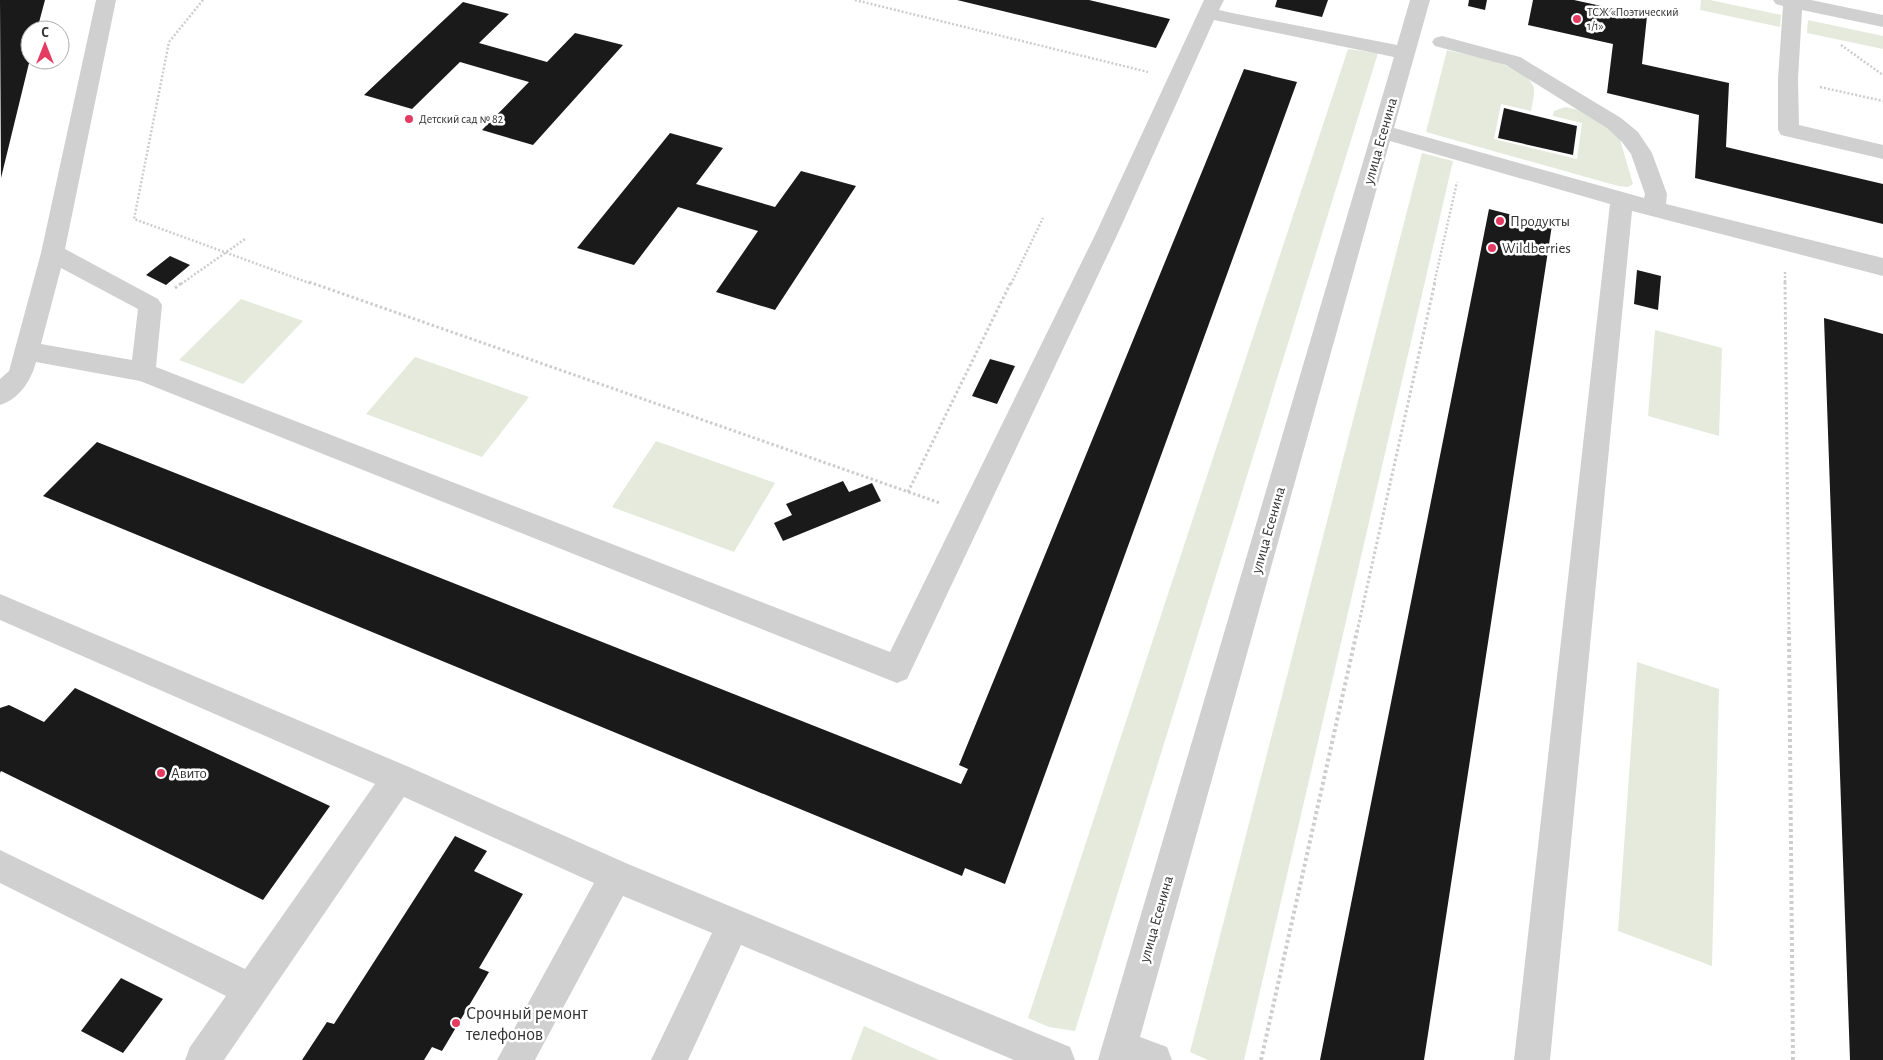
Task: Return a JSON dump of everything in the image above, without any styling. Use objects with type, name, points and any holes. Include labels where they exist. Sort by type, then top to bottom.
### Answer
[{"type":"street","points":[[0,395],[20,376],[53,253],[106,0]]},
{"type":"street","name":"улица Есенина","points":[[1118,1053],[1420,0]]},
{"type":"street","points":[[1883,21],[1819,4],[1788,1],[1789,130],[1883,152]]},
{"type":"street","points":[[26,351],[143,372],[897,669],[1107,233],[1211,7],[1245,23],[1344,40],[1405,53]]},
{"type":"street","points":[[1442,42],[1513,61],[1614,124],[1630,137],[1642,153],[1656,194],[1654,208]]},
{"type":"street","points":[[1382,132],[1622,200],[1883,266]]},
{"type":"street","points":[[1532,1060],[1622,200]]},
{"type":"street","points":[[53,253],[150,305],[143,372]]},
{"type":"street","points":[[0,607],[398,778],[616,876],[1057,1060]]},
{"type":"street","points":[[203,1060],[398,778]]},
{"type":"street","points":[[0,866],[251,990]]},
{"type":"street","points":[[515,1060],[616,876]]},
{"type":"street","points":[[669,1060],[733,925]]},
{"type":"street","points":[[1118,1053],[1154,1060]]},
{"type":"path","points":[[203,0],[169,42],[134,219],[225,253],[972,514]]},
{"type":"path","points":[[855,0],[1178,79]]},
{"type":"path","points":[[1841,45],[1883,75]]},
{"type":"path","points":[[1788,79],[1883,101]]},
{"type":"path","points":[[1261,1060],[1463,154]]},
{"type":"path","points":[[908,492],[1043,218]]},
{"type":"path","points":[[150,305],[245,239]]},
{"type":"path","points":[[1784,242],[1793,1060]]},
{"type":"shaded area","points":[[1701,0],[1710,0],[1781,15],[1780,27],[1700,10]]},
{"type":"shaded area","points":[[1808,20],[1883,36],[1883,49],[1807,33]]},
{"type":"shaded area","points":[[1348,49],[1378,53],[1075,1031],[1049,1027],[1028,1018]]},
{"type":"shaded area","points":[[1447,50],[1482,58],[1509,67],[1529,79],[1534,88],[1531,111],[1501,104],[1494,139],[1577,159],[1582,123],[1553,116],[1554,111],[1565,107],[1584,111],[1619,136],[1633,184],[1628,187],[1618,186],[1426,132]]},
{"type":"shaded area","points":[[1422,153],[1453,161],[1244,1060],[1208,1060],[1190,1052]]},
{"type":"shaded area","points":[[241,299],[303,321],[243,384],[179,360]]},
{"type":"shaded area","points":[[1655,330],[1722,348],[1719,436],[1648,416]]},
{"type":"shaded area","points":[[415,357],[529,397],[482,457],[366,414]]},
{"type":"shaded area","points":[[656,441],[775,483],[734,552],[612,507]]},
{"type":"shaded area","points":[[1637,662],[1719,689],[1712,966],[1618,931]]},
{"type":"shaded area","points":[[864,1026],[939,1060],[851,1060]]},
{"type":"building","points":[[0,0],[45,0],[40,20],[20,20],[20,70],[27,70],[1,178]]},
{"type":"building","points":[[957,0],[1089,0],[1170,19],[1156,48]]},
{"type":"building","points":[[1277,0],[1328,0],[1322,17],[1275,7]]},
{"type":"building","points":[[1469,0],[1487,0],[1485,10],[1468,6]]},
{"type":"building","points":[[1533,0],[1574,0],[1647,16],[1642,64],[1729,83],[1726,147],[1883,184],[1883,224],[1695,178],[1699,115],[1607,93],[1613,44],[1528,25]]},
{"type":"building","points":[[463,2],[509,14],[479,43],[547,62],[575,33],[623,45],[533,145],[482,130],[529,82],[460,62],[412,109],[364,95]]},
{"type":"building","points":[[1244,69],[1297,82],[1005,884],[965,868],[962,876],[43,496],[97,442],[961,784],[968,769],[959,765]]},
{"type":"building","points":[[1504,108],[1577,126],[1573,155],[1498,138]]},
{"type":"building","points":[[670,133],[723,148],[696,184],[775,207],[801,171],[856,186],[775,310],[716,292],[758,231],[678,207],[634,265],[577,248]]},
{"type":"building","points":[[1489,209],[1552,225],[1424,1060],[1320,1060]]},
{"type":"building","points":[[170,256],[190,265],[166,285],[146,275]]},
{"type":"building","points":[[1637,270],[1661,276],[1658,310],[1634,304]]},
{"type":"building","points":[[1824,318],[1883,334],[1883,1060],[1850,1060]]},
{"type":"building","points":[[990,359],[1015,366],[997,404],[972,396]]},
{"type":"building","points":[[843,481],[849,492],[872,483],[881,501],[783,541],[774,523],[792,515],[786,504]]},
{"type":"building","points":[[75,688],[330,806],[263,900],[1,771],[0,773],[0,708],[9,705],[44,722]]},
{"type":"building","points":[[455,836],[487,851],[474,871],[523,894],[479,968],[489,972],[442,1051],[432,1047],[424,1060],[302,1060],[327,1022],[334,1024]]},
{"type":"building","points":[[121,978],[163,999],[123,1053],[81,1031]]},
{"type":"place","name":"ТСЖ «Поэтический 1/1»","points":[[1577,19]]},
{"type":"place","name":"Детский сад № 82","points":[[409,119]]},
{"type":"place","name":"Продукты","points":[[1500,221]]},
{"type":"place","name":"Wildberries","points":[[1492,248]]},
{"type":"place","name":"Авито","points":[[161,773]]},
{"type":"place","name":"Срочный ремонт телефонов","points":[[456,1023]]}]
